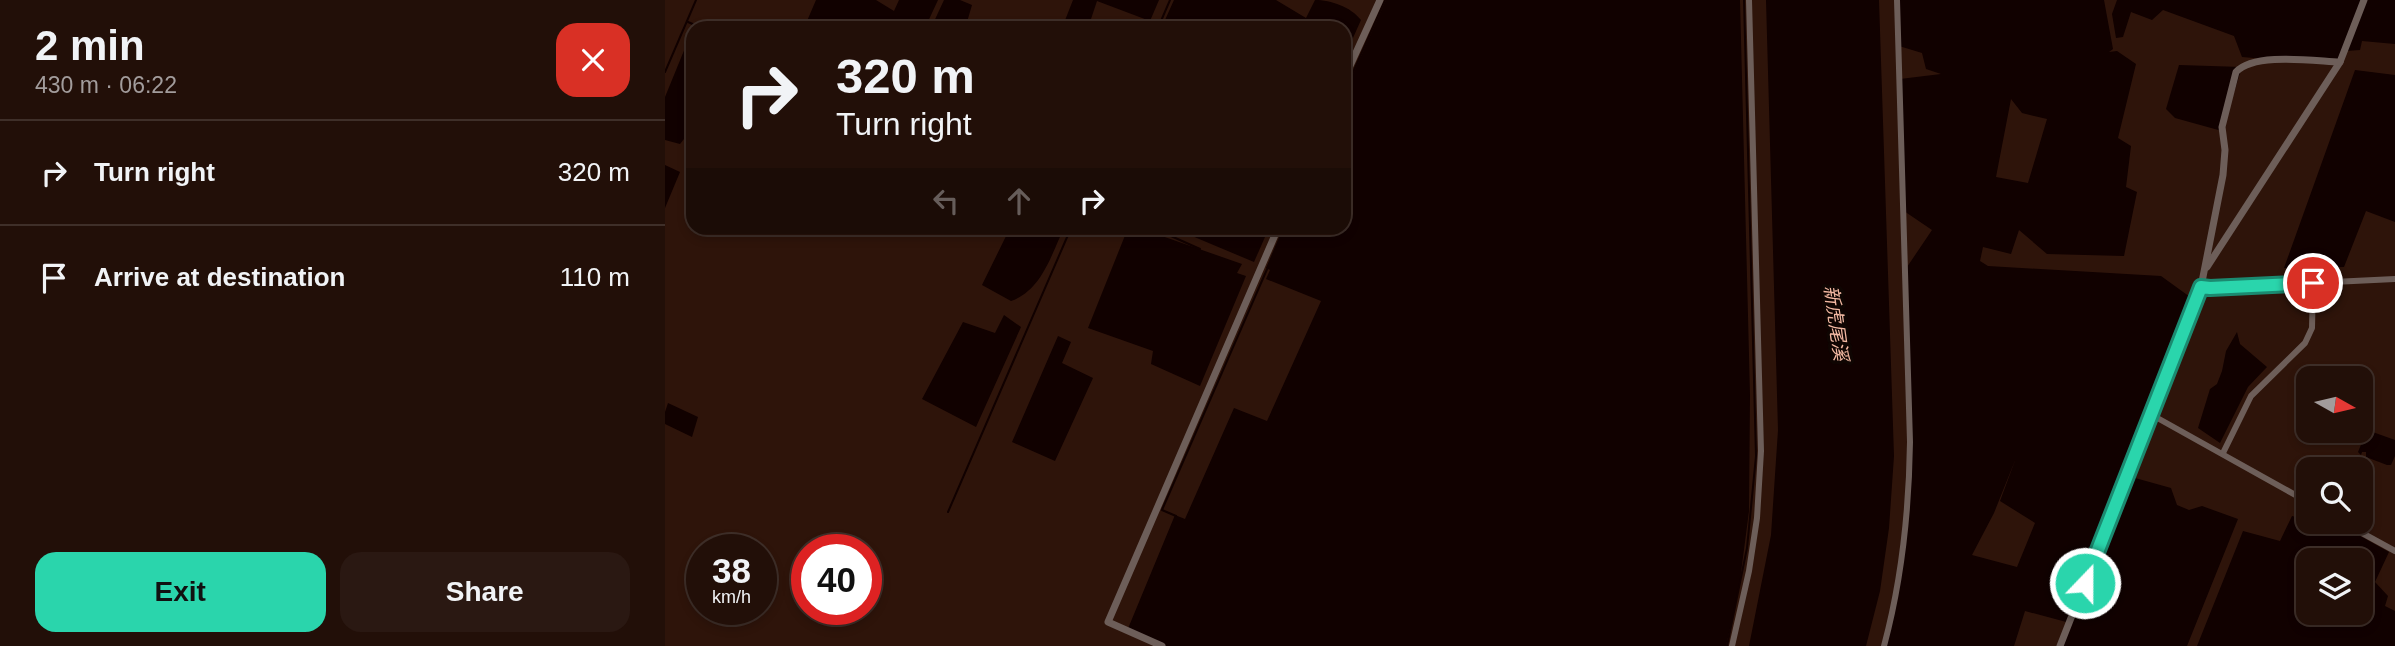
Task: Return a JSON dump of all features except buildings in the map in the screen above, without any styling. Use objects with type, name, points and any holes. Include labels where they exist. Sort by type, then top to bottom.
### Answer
[{"type":"street","points":[[1351,64],[1380,0]]},
{"type":"street","points":[[1732,646],[1757,518],[1761,451],[1749,0]]},
{"type":"street","points":[[1884,646],[1901,568],[1910,486],[1898,0]]},
{"type":"street","points":[[2204,270],[2340,62],[2364,0]]},
{"type":"street","points":[[2060,646],[2201,287],[2223,175],[2225,150],[2222,127],[2236,72],[2242,66],[2264,60],[2340,62]]},
{"type":"street","points":[[1162,646],[1108,622],[1275,235]]},
{"type":"street","points":[[2201,287],[2395,279]]},
{"type":"street","points":[[2223,453],[2251,396],[2305,343],[2312,328],[2313,283]]},
{"type":"street","points":[[2152,415],[2296,495]]},
{"type":"street","points":[[2364,534],[2395,551]]},
{"type":"water","points":[[816,0],[876,0],[894,11],[899,0],[938,0],[928,21],[807,21]]},
{"type":"water","points":[[944,0],[960,0],[972,5],[967,21],[934,21]]},
{"type":"water","points":[[1073,0],[1159,0],[1150,21],[1097,1],[1090,21],[1065,21]]},
{"type":"water","points":[[1174,0],[1276,0],[1306,18],[1315,0],[1321,0],[1346,8],[1361,20],[1351,42],[1351,21],[1165,20]]},
{"type":"water","points":[[1386,0],[1740,0],[1750,395],[1749,511],[1739,588],[1726,646],[1158,646],[1127,631],[1175,515],[1185,519],[1234,408],[1267,421],[1321,301],[1266,279],[1270,270],[1266,268],[1280,235],[1351,235],[1351,79]]},
{"type":"water","name":"新虎尾溪","points":[[1766,0],[1879,0],[1894,456],[1889,528],[1880,591],[1866,646],[1749,646],[1771,535],[1778,430]]},
{"type":"water","points":[[1897,0],[2104,0],[2113,49],[2109,52],[2117,51],[2136,64],[2118,138],[2131,146],[2126,187],[2137,192],[2124,256],[2047,254],[2019,230],[2011,254],[1983,247],[1980,261],[1988,266],[2161,276],[2197,302],[2128,476],[2171,488],[2177,505],[2189,510],[2202,506],[2238,519],[2187,646],[2061,646],[2070,623],[2025,611],[2014,646],[1883,646],[1905,540],[1910,446],[1905,270],[1932,230],[1904,211],[1900,79],[1941,74],[1926,69],[1922,53],[1899,46]],"holes":[[[2011,99],[2022,113],[2047,119],[2028,183],[1996,177]],[[2016,458],[2000,501],[2035,523],[2017,567],[1972,555],[1994,513]]]},
{"type":"water","points":[[2117,0],[2395,0],[2395,44],[2362,41],[2360,50],[2346,51],[2340,62],[2242,57],[2234,36],[2163,10],[2152,20],[2131,12],[2123,37],[2116,38],[2112,14]]},
{"type":"water","points":[[686,46],[686,140],[680,144],[665,140],[665,97]]},
{"type":"water","points":[[2179,65],[2242,67],[2222,131],[2175,118],[2166,109]]},
{"type":"water","points":[[2355,70],[2395,75],[2395,222],[2366,211],[2344,267],[2284,268]]},
{"type":"water","points":[[665,165],[680,172],[665,208]]},
{"type":"water","points":[[1007,235],[1061,235],[1038,280],[1022,296],[1011,301],[982,285]]},
{"type":"water","points":[[1125,235],[1159,235],[1242,264],[1237,273],[1246,276],[1200,386],[1151,364],[1153,351],[1088,328]]},
{"type":"water","points":[[1190,235],[1266,235],[1254,262]]},
{"type":"water","points":[[1004,315],[1021,327],[976,427],[922,399],[963,322],[995,333]]},
{"type":"water","points":[[2237,332],[2240,344],[2267,367],[2248,387],[2220,443],[2198,428],[2210,389],[2217,384],[2226,351]]},
{"type":"water","points":[[1058,336],[1071,342],[1062,363],[1093,378],[1055,461],[1012,442]]},
{"type":"water","points":[[668,403],[698,417],[692,437],[665,424]]},
{"type":"water","points":[[2373,432],[2395,440],[2395,456],[2391,465],[2373,460],[2373,457],[2366,457],[2366,452],[2361,455],[2358,452],[2362,443],[2373,443]]},
{"type":"water","points":[[2292,516],[2296,517],[2296,534],[2357,534],[2389,552],[2375,582],[2388,596],[2385,606],[2395,611],[2395,646],[2197,646],[2243,531],[2280,541]]},
{"type":"waterway","points":[[687,21],[696,0]]},
{"type":"waterway","points":[[1161,21],[1170,0]]},
{"type":"waterway","points":[[1351,77],[1385,0]]},
{"type":"waterway","points":[[1727,646],[1747,548],[1756,456],[1744,0]]},
{"type":"waterway","points":[[665,72],[686,23]]},
{"type":"waterway","points":[[948,512],[1068,235]]},
{"type":"waterway","points":[[1169,235],[1200,249]]},
{"type":"waterway","points":[[1176,516],[1162,510],[1268,267]]},
{"type":"route","points":[[2085,583],[2201,287],[2313,283]]}]
